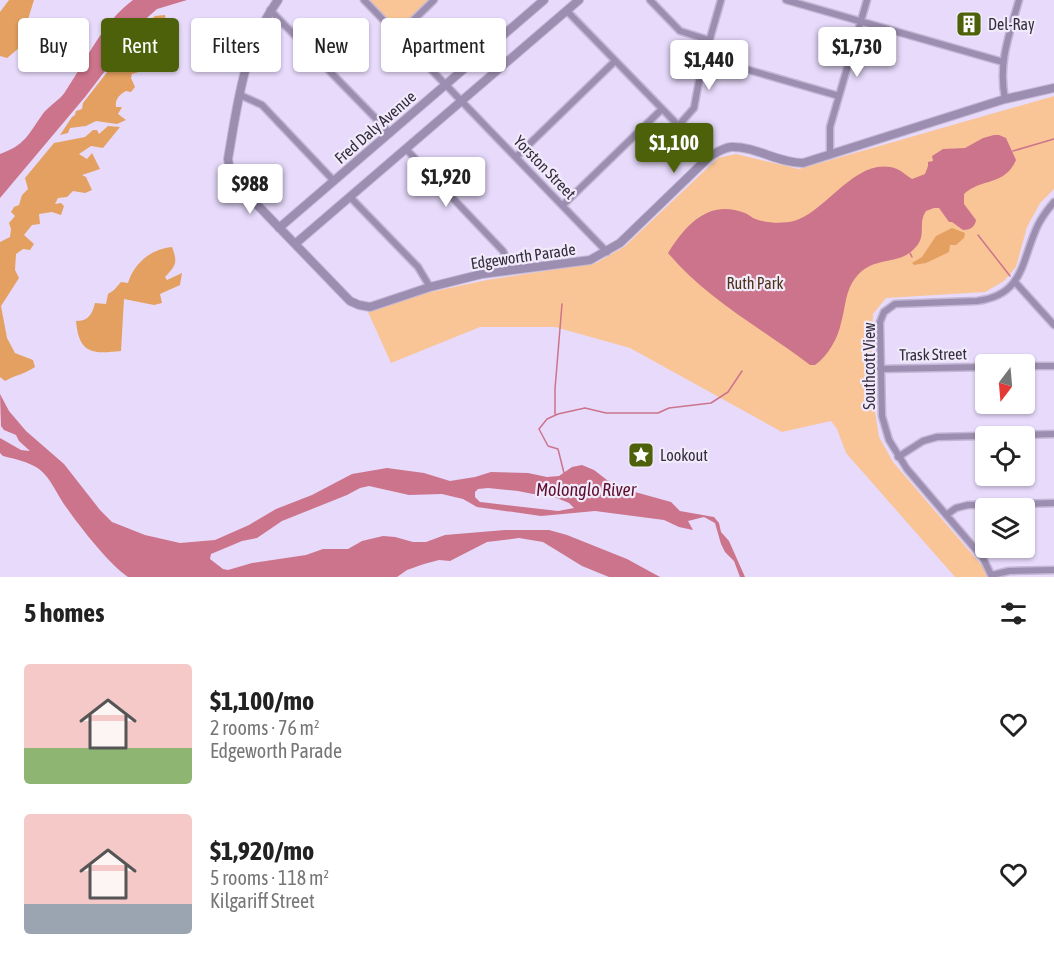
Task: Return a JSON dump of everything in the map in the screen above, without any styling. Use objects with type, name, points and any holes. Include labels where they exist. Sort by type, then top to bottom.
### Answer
[{"type":"street","name":"Edgeworth Parade","points":[[278,0],[260,26],[250,51],[228,159],[230,171],[238,185],[350,301],[370,307],[430,287],[510,269],[590,260],[620,243],[709,158],[730,147],[746,149],[795,163],[809,162],[1005,99],[1054,88]]},
{"type":"street","name":"Yorston Street","points":[[364,0],[381,18]]},
{"type":"street","points":[[415,18],[434,0]]},
{"type":"street","name":"Fred Daly Avenue","points":[[279,228],[544,0]]},
{"type":"street","points":[[295,244],[579,0]]},
{"type":"street","points":[[650,0],[680,31],[709,40]]},
{"type":"street","points":[[678,126],[694,108],[704,57],[721,0]]},
{"type":"street","points":[[786,0],[1003,62]]},
{"type":"street","points":[[830,155],[829,132],[867,0]]},
{"type":"street","points":[[1005,99],[1002,81],[1003,62],[1019,0]]},
{"type":"street","points":[[270,10],[390,133]]},
{"type":"street","points":[[567,11],[709,158]]},
{"type":"street","points":[[704,57],[839,96]]},
{"type":"street","points":[[516,157],[615,61]]},
{"type":"street","name":"Yorston Street","points":[[434,72],[607,252]]},
{"type":"street","points":[[240,95],[262,105],[334,181]]},
{"type":"street","points":[[563,205],[662,109]]},
{"type":"street","points":[[406,149],[503,250],[510,269]]},
{"type":"street","points":[[350,197],[418,267],[430,287]]},
{"type":"street","points":[[1054,202],[1037,226],[1022,271],[1015,282],[1054,325]]},
{"type":"street","name":"Southcott View","points":[[992,576],[983,558],[898,457],[889,440],[882,416],[880,322],[888,307],[902,302],[988,300],[1003,293],[1015,282]]},
{"type":"street","points":[[1035,366],[1054,366]]},
{"type":"street","name":"Trask Street","points":[[880,369],[975,367]]},
{"type":"street","points":[[898,457],[923,441],[937,437],[1054,435]]},
{"type":"street","points":[[946,514],[968,505],[1054,503]]},
{"type":"street","points":[[992,576],[1009,571],[1054,570]]},
{"type":"green space","points":[[364,0],[434,0],[415,18],[381,18]]},
{"type":"green space","name":"Ruth Park","points":[[1054,96],[1054,189],[1040,203],[1027,227],[1016,267],[1004,281],[985,292],[886,298],[873,314],[872,393],[879,437],[893,462],[984,568],[987,577],[955,577],[846,453],[837,429],[831,421],[782,432],[630,348],[555,327],[480,327],[391,363],[368,312],[426,293],[487,280],[596,263],[624,247],[718,158],[736,154],[799,169]]},
{"type":"shaded area","points":[[9,0],[34,0],[28,18],[18,18],[18,49],[7,58],[0,56],[0,12]]},
{"type":"shaded area","points":[[165,15],[165,18],[153,18]]},
{"type":"shaded area","points":[[107,72],[139,72],[132,74],[131,78],[135,87],[131,92],[126,91],[117,99],[116,107],[122,107],[118,114],[126,120],[117,124],[96,121],[86,126],[70,128],[68,133],[60,135],[76,111],[82,109],[83,103]]},
{"type":"shaded area","points":[[108,126],[120,127],[103,148],[91,146],[79,154],[87,159],[92,153],[100,169],[82,175],[86,177],[92,190],[85,193],[73,191],[67,197],[58,198],[55,204],[61,203],[64,206],[61,215],[52,212],[39,214],[40,224],[32,225],[24,235],[34,244],[30,250],[23,249],[16,254],[15,270],[19,278],[1,306],[7,338],[15,353],[33,360],[35,367],[5,381],[0,377],[0,242],[10,237],[9,223],[15,216],[11,212],[19,205],[22,195],[28,189],[25,178],[54,143],[85,137],[93,130],[97,130],[99,134]]},
{"type":"shaded area","points":[[952,228],[965,233],[964,238],[956,245],[950,245],[949,252],[926,263],[914,265],[912,263],[922,257],[936,236]]},
{"type":"shaded area","points":[[172,247],[175,264],[165,277],[167,280],[182,273],[180,285],[160,294],[162,303],[154,305],[124,299],[121,351],[95,352],[84,346],[80,340],[76,321],[84,320],[89,316],[95,303],[106,304],[108,294],[121,282],[128,283],[134,269],[144,258],[164,248]]},
{"type":"water","points":[[133,0],[187,0],[157,9],[147,18],[114,18]]},
{"type":"water","points":[[101,34],[101,72],[104,72],[0,198],[0,154],[25,139],[44,112],[65,92],[77,72],[89,72],[89,53]]},
{"type":"water","points":[[994,135],[1006,138],[1016,160],[1006,174],[964,194],[964,204],[976,220],[973,226],[963,230],[949,222],[939,208],[926,211],[922,221],[921,239],[914,249],[907,255],[867,268],[852,283],[835,341],[815,365],[810,365],[717,299],[683,270],[668,253],[691,224],[709,212],[720,209],[732,210],[762,221],[779,223],[794,221],[806,216],[856,176],[869,170],[882,167],[897,169],[912,179],[925,174],[928,162],[933,161],[932,156],[943,149],[965,148]]},
{"type":"water","name":"Molonglo River","points":[[0,394],[9,411],[26,431],[64,464],[112,522],[145,535],[180,543],[215,540],[352,474],[387,468],[424,473],[450,481],[491,472],[559,476],[572,467],[582,465],[594,470],[607,480],[635,492],[671,502],[680,511],[714,517],[719,523],[721,532],[729,541],[745,577],[740,577],[734,561],[725,552],[715,523],[704,517],[688,521],[693,530],[664,520],[595,511],[541,516],[477,507],[463,499],[442,494],[409,495],[369,486],[282,521],[257,538],[242,541],[211,554],[210,559],[228,570],[252,563],[306,555],[323,549],[348,549],[362,541],[383,536],[426,542],[445,535],[505,530],[549,530],[627,559],[660,577],[609,577],[582,566],[543,542],[519,538],[487,542],[450,561],[439,560],[424,564],[407,570],[397,577],[128,577],[103,554],[39,469],[0,453],[0,438],[21,450],[30,451],[16,435],[4,430],[1,426]],"holes":[[[478,489],[547,494],[569,503],[574,508],[558,511],[480,502],[475,497]]]},
{"type":"waterway","points":[[1013,151],[1054,139]]},
{"type":"waterway","points":[[978,235],[1010,276]]},
{"type":"waterway","points":[[910,253],[912,257]]},
{"type":"waterway","points":[[555,414],[562,304]]},
{"type":"waterway","points":[[564,473],[558,449],[548,446],[539,429],[547,419],[585,408],[606,413],[658,413],[669,408],[711,403],[728,392],[742,371]]},
{"type":"place","name":"Del-Ray","points":[[969,24]]},
{"type":"place","name":"Lookout","points":[[641,455]]}]
